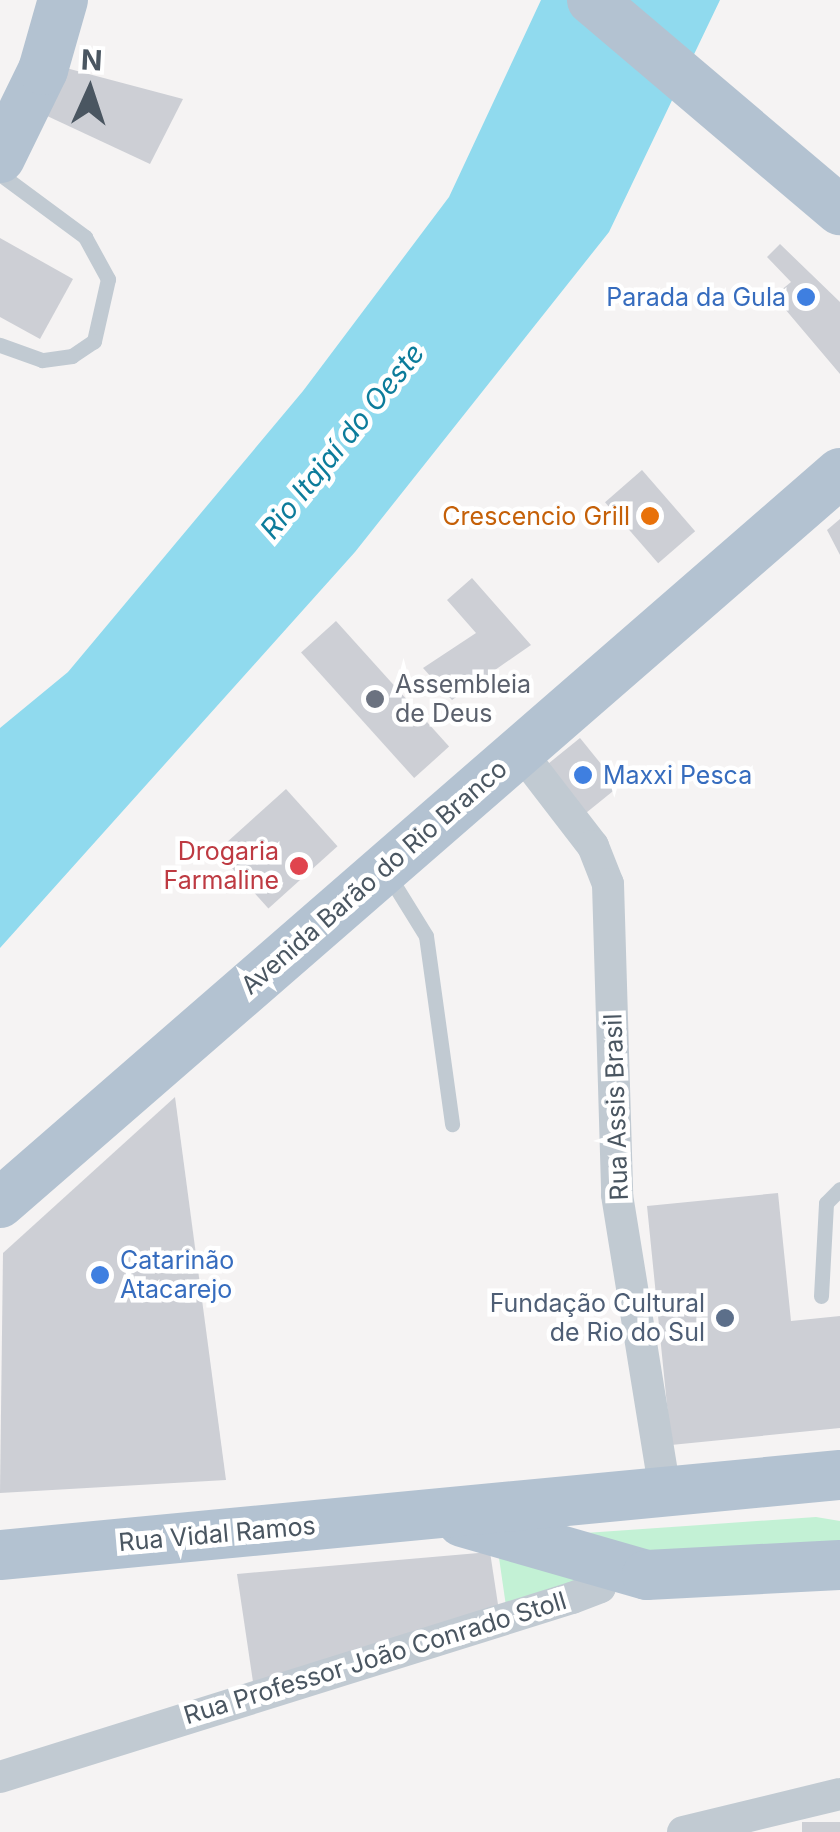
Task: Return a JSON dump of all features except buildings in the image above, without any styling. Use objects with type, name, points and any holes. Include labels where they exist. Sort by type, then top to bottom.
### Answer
[{"type":"main road","points":[[0,158],[44,70],[64,0]]},
{"type":"main road","points":[[592,0],[840,210]]},
{"type":"main road","name":"Avenida Barão do Rio Branco","points":[[0,1203],[840,474]]},
{"type":"main road","name":"Rua Vidal Ramos","points":[[0,1555],[840,1475]]},
{"type":"main road","points":[[779,1479],[840,1498]]},
{"type":"main road","name":"Rua Vidal Ramos","points":[[433,1514],[592,1560]]},
{"type":"main road","points":[[592,1560],[647,1576],[840,1566]]},
{"type":"street","name":"Rua Assis Brasil","points":[[519,750],[593,846],[608,884],[617,1195],[664,1490]]},
{"type":"street","name":"Rua Professor João Conrado Stoll","points":[[0,1776],[572,1598],[600,1587],[592,1560]]},
{"type":"street","points":[[683,1832],[840,1794]]},
{"type":"lane","points":[[0,174],[85,237],[108,279],[94,340],[72,356],[42,360],[0,345]]},
{"type":"lane","points":[[384,869],[426,936],[452,1124]]},
{"type":"lane","points":[[820,1296],[826,1202],[840,1188]]},
{"type":"green space","points":[[816,1517],[840,1521],[840,1547],[731,1565],[556,1535]]},
{"type":"green space","points":[[498,1551],[585,1578],[506,1606]]},
{"type":"water","name":"Rio Itajaí do Oeste","points":[[541,0],[720,0],[609,232],[355,552],[0,948],[0,728],[68,672],[303,391],[449,197]]},
{"type":"place","name":"Parada da Gula","points":[[806,297]]},
{"type":"place","name":"Crescencio Grill","points":[[650,516]]},
{"type":"place","name":"Assembleia de Deus","points":[[375,699]]},
{"type":"place","name":"Maxxi Pesca","points":[[583,775]]},
{"type":"place","name":"Drogaria Farmaline","points":[[299,866]]},
{"type":"place","name":"Catarinão Atacarejo","points":[[100,1275]]},
{"type":"place","name":"Fundação Cultural de Rio do Sul","points":[[725,1318]]}]
